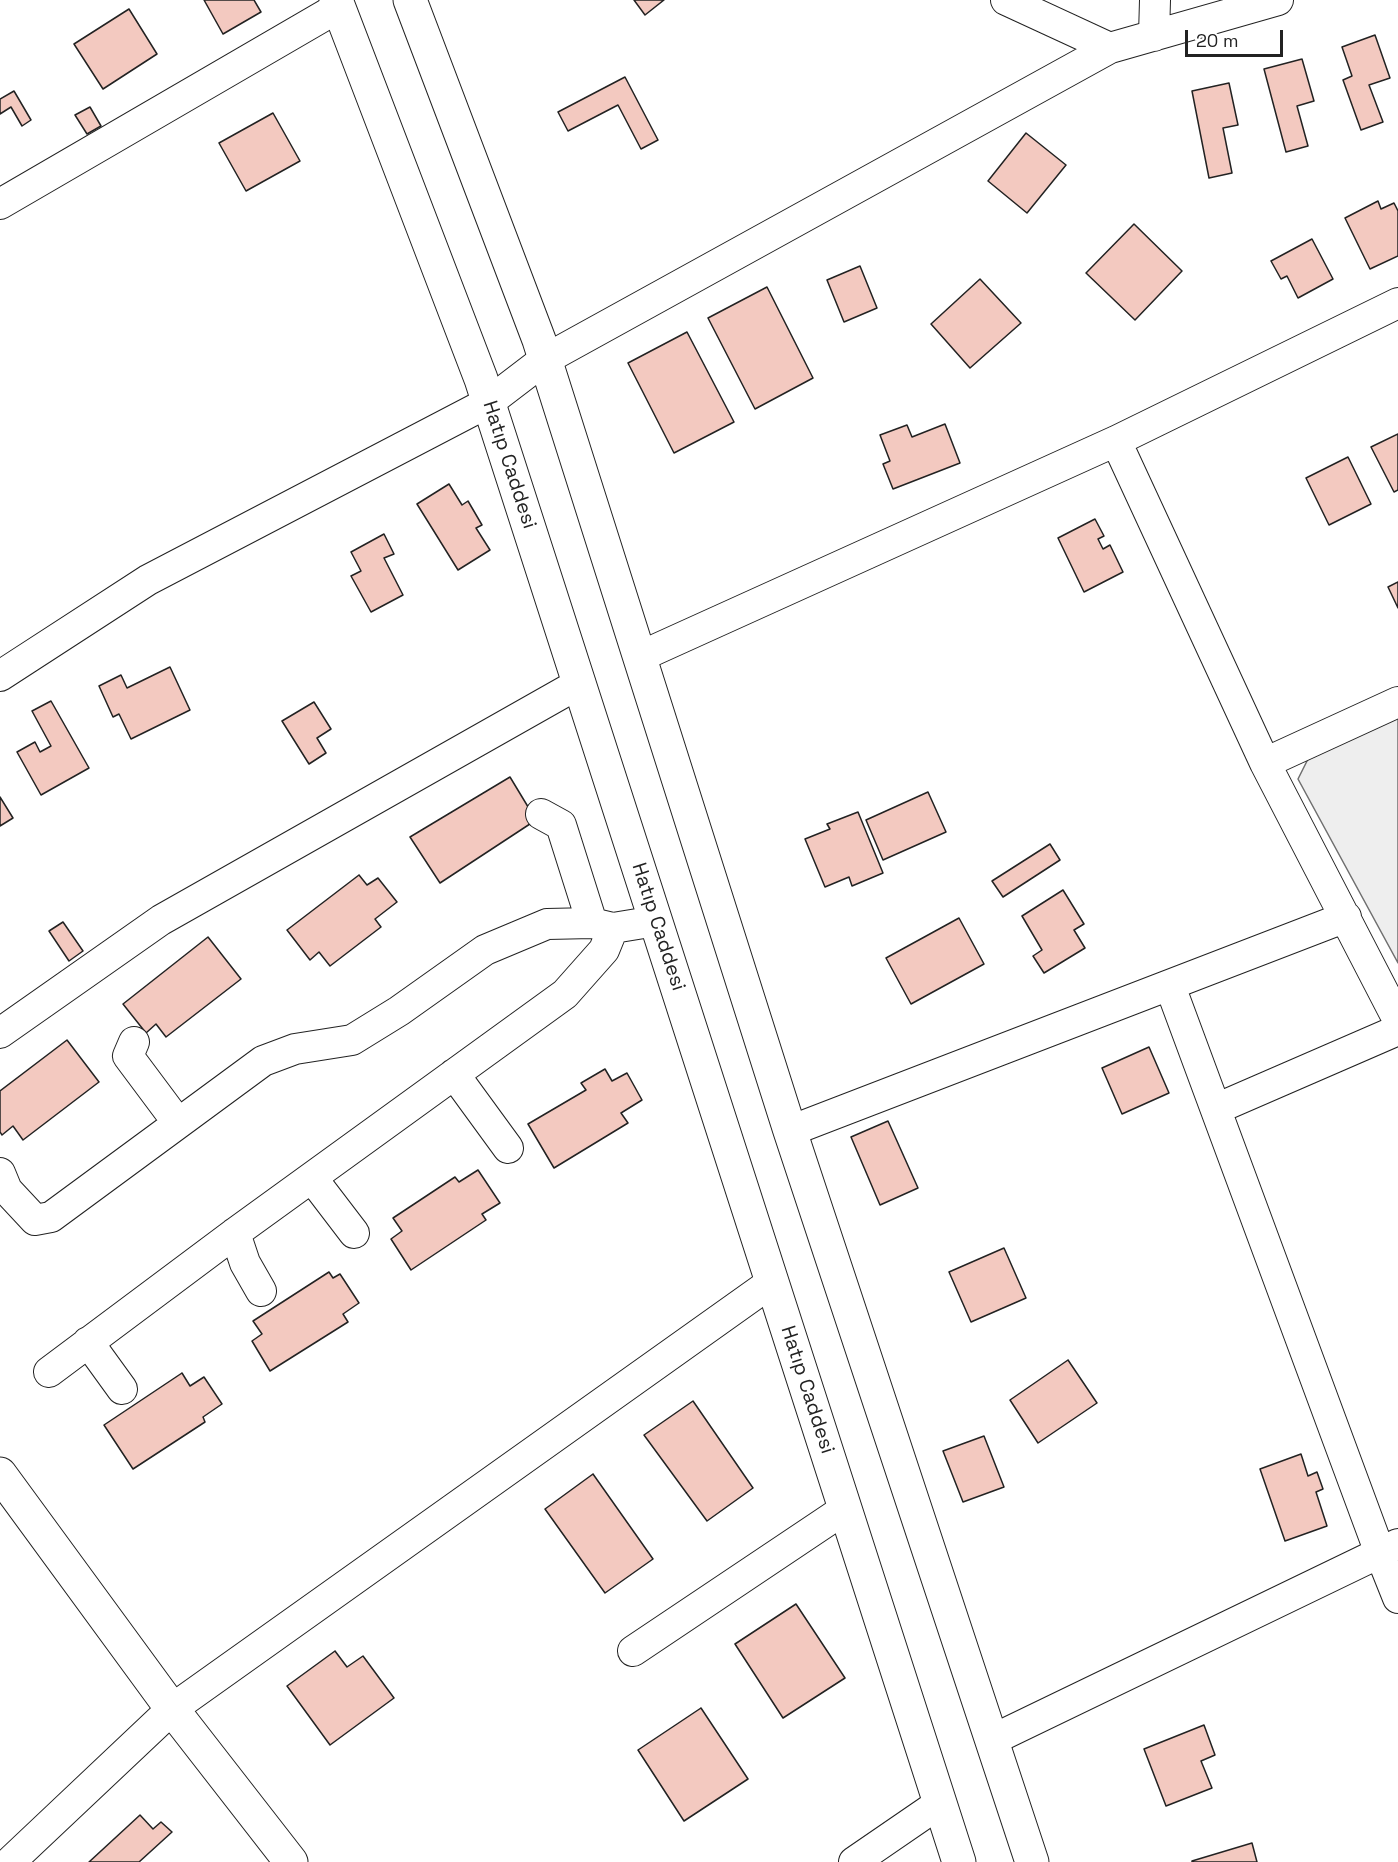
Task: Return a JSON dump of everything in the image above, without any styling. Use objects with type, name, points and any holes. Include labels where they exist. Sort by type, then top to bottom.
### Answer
[{"type":"main road","points":[[410,0],[544,360],[790,1131],[1032,1862]]},
{"type":"main road","name":"Hatıp Caddesi","points":[[337,4],[489,402],[959,1862]]},
{"type":"main road","points":[[0,1474],[172,1708],[291,1862]]},
{"type":"street","points":[[1006,0],[1110,48]]},
{"type":"street","points":[[1154,36],[1155,0]]},
{"type":"street","points":[[0,676],[148,580],[489,402],[544,360],[1110,48],[1278,0]]},
{"type":"street","points":[[0,204],[337,4]]},
{"type":"street","points":[[639,657],[1116,441],[1398,303]]},
{"type":"street","points":[[1116,441],[1265,763],[1398,1020]]},
{"type":"street","points":[[0,1033],[161,920],[580,683]]},
{"type":"street","points":[[1265,763],[1398,702]]},
{"type":"street","points":[[49,1371],[565,994],[604,950],[603,926],[561,825],[541,814]]},
{"type":"street","points":[[790,1131],[1346,917]]},
{"type":"street","points":[[0,1173],[7,1190],[35,1220],[51,1217],[263,1061],[295,1049],[352,1040],[399,1011],[485,950],[547,924],[603,926],[656,921]]},
{"type":"street","points":[[1170,986],[1215,1109],[1389,1549],[1398,1598]]},
{"type":"street","points":[[1215,1109],[1398,1030]]},
{"type":"street","points":[[134,1042],[128,1056],[178,1123]]},
{"type":"street","points":[[454,1074],[508,1148]]},
{"type":"street","points":[[312,1178],[354,1233]]},
{"type":"street","points":[[235,1233],[245,1263],[261,1291]]},
{"type":"street","points":[[10,1862],[172,1708],[772,1282]]},
{"type":"street","points":[[88,1342],[122,1389]]},
{"type":"street","points":[[633,1651],[845,1509]]},
{"type":"street","points":[[992,1740],[1389,1549]]},
{"type":"street","points":[[854,1862],[940,1803]]},
{"type":"shaded area","points":[[1398,718],[1398,963],[1298,779],[1310,755]]},
{"type":"building","points":[[204,0],[254,0],[261,12],[223,34]]},
{"type":"building","points":[[634,0],[664,0],[645,15]]},
{"type":"building","points":[[129,9],[157,54],[103,89],[74,44]]},
{"type":"building","points":[[1375,35],[1390,78],[1369,85],[1383,122],[1361,130],[1343,80],[1352,76],[1342,47]]},
{"type":"building","points":[[1302,59],[1314,101],[1297,106],[1308,146],[1286,152],[1264,69]]},
{"type":"building","points":[[625,77],[658,140],[641,149],[618,105],[568,131],[558,112]]},
{"type":"building","points":[[1229,83],[1238,125],[1223,128],[1232,173],[1209,178],[1192,91]]},
{"type":"building","points":[[14,91],[31,120],[22,126],[11,107],[0,114],[0,99]]},
{"type":"building","points":[[90,107],[101,126],[87,134],[75,115]]},
{"type":"building","points":[[273,113],[300,161],[246,191],[219,143]]},
{"type":"building","points":[[1026,133],[1066,165],[1027,213],[988,181]]},
{"type":"building","points":[[1378,201],[1381,209],[1394,203],[1398,211],[1398,256],[1370,269],[1345,218]]},
{"type":"building","points":[[1134,224],[1182,271],[1135,320],[1086,273]]},
{"type":"building","points":[[1312,239],[1333,279],[1298,298],[1287,276],[1281,279],[1271,261]]},
{"type":"building","points":[[860,266],[877,308],[844,322],[827,280]]},
{"type":"building","points":[[980,279],[1021,323],[970,368],[931,324]]},
{"type":"building","points":[[767,287],[813,378],[755,409],[708,318]]},
{"type":"building","points":[[687,332],[734,422],[674,453],[628,363]]},
{"type":"building","points":[[945,424],[960,463],[893,489],[883,464],[890,461],[880,435],[907,425],[912,437]]},
{"type":"building","points":[[1398,434],[1398,490],[1394,492],[1371,447]]},
{"type":"building","points":[[1348,457],[1371,504],[1329,525],[1306,478]]},
{"type":"building","points":[[449,484],[462,505],[468,501],[482,525],[476,528],[490,550],[458,570],[417,504]]},
{"type":"building","points":[[1095,519],[1104,536],[1098,539],[1103,549],[1110,545],[1123,572],[1084,592],[1058,538]]},
{"type":"building","points":[[384,534],[394,554],[384,558],[403,595],[371,612],[351,576],[361,571],[351,552]]},
{"type":"building","points":[[1398,582],[1398,608],[1388,587]]},
{"type":"building","points":[[170,667],[190,710],[131,739],[119,714],[113,717],[99,686],[121,675],[127,688]]},
{"type":"building","points":[[51,701],[89,768],[41,795],[17,752],[35,742],[40,752],[51,746],[32,711]]},
{"type":"building","points":[[314,702],[331,729],[317,738],[326,753],[309,764],[282,721]]},
{"type":"building","points":[[510,777],[536,820],[440,883],[410,837]]},
{"type":"building","points":[[928,792],[946,832],[883,860],[866,820]]},
{"type":"building","points":[[0,797],[13,818],[0,826]]},
{"type":"building","points":[[858,812],[883,873],[852,886],[849,877],[825,887],[805,839],[830,829],[827,824]]},
{"type":"building","points":[[1050,844],[1060,860],[1003,897],[992,881]]},
{"type":"building","points":[[359,875],[367,885],[378,878],[397,902],[375,919],[381,927],[330,966],[319,952],[310,960],[287,930]]},
{"type":"building","points":[[1063,890],[1084,924],[1074,930],[1085,948],[1044,973],[1033,956],[1042,950],[1022,916]]},
{"type":"building","points":[[959,918],[984,964],[911,1004],[886,958]]},
{"type":"building","points":[[63,922],[83,951],[69,961],[49,931]]},
{"type":"building","points":[[208,937],[241,979],[166,1037],[156,1024],[146,1033],[123,1004]]},
{"type":"building","points":[[67,1040],[99,1082],[23,1140],[13,1126],[2,1135],[0,1132],[0,1091]]},
{"type":"building","points":[[1149,1047],[1169,1093],[1122,1114],[1102,1068]]},
{"type":"building","points":[[605,1069],[612,1081],[627,1073],[642,1100],[621,1113],[628,1123],[554,1168],[528,1124],[586,1090],[581,1083]]},
{"type":"building","points":[[888,1121],[918,1188],[880,1205],[851,1137]]},
{"type":"building","points":[[478,1170],[500,1203],[482,1214],[486,1220],[411,1270],[391,1239],[402,1231],[393,1218],[455,1177],[459,1182]]},
{"type":"building","points":[[1004,1248],[1026,1298],[971,1322],[949,1272]]},
{"type":"building","points":[[329,1272],[333,1278],[340,1274],[359,1303],[343,1314],[348,1322],[270,1371],[252,1341],[262,1334],[253,1321]]},
{"type":"building","points":[[1068,1360],[1097,1403],[1038,1443],[1010,1400]]},
{"type":"building","points":[[182,1373],[190,1386],[204,1377],[222,1404],[203,1417],[205,1422],[133,1469],[104,1425]]},
{"type":"building","points":[[693,1401],[753,1488],[707,1521],[644,1435]]},
{"type":"building","points":[[984,1436],[1004,1487],[963,1502],[943,1451]]},
{"type":"building","points":[[1301,1454],[1308,1476],[1317,1472],[1323,1489],[1316,1492],[1327,1526],[1285,1541],[1260,1469]]},
{"type":"building","points":[[593,1474],[653,1559],[605,1593],[545,1509]]},
{"type":"building","points":[[796,1604],[845,1678],[783,1718],[735,1644]]},
{"type":"building","points":[[335,1651],[347,1667],[363,1656],[394,1698],[330,1745],[287,1686]]},
{"type":"building","points":[[701,1708],[748,1779],[684,1821],[638,1750]]},
{"type":"building","points":[[1204,1725],[1215,1755],[1201,1761],[1212,1788],[1166,1806],[1144,1749]]},
{"type":"building","points":[[140,1815],[153,1829],[161,1822],[172,1832],[139,1862],[89,1862]]},
{"type":"building","points":[[1252,1843],[1257,1862],[1192,1862],[1192,1861]]}]
